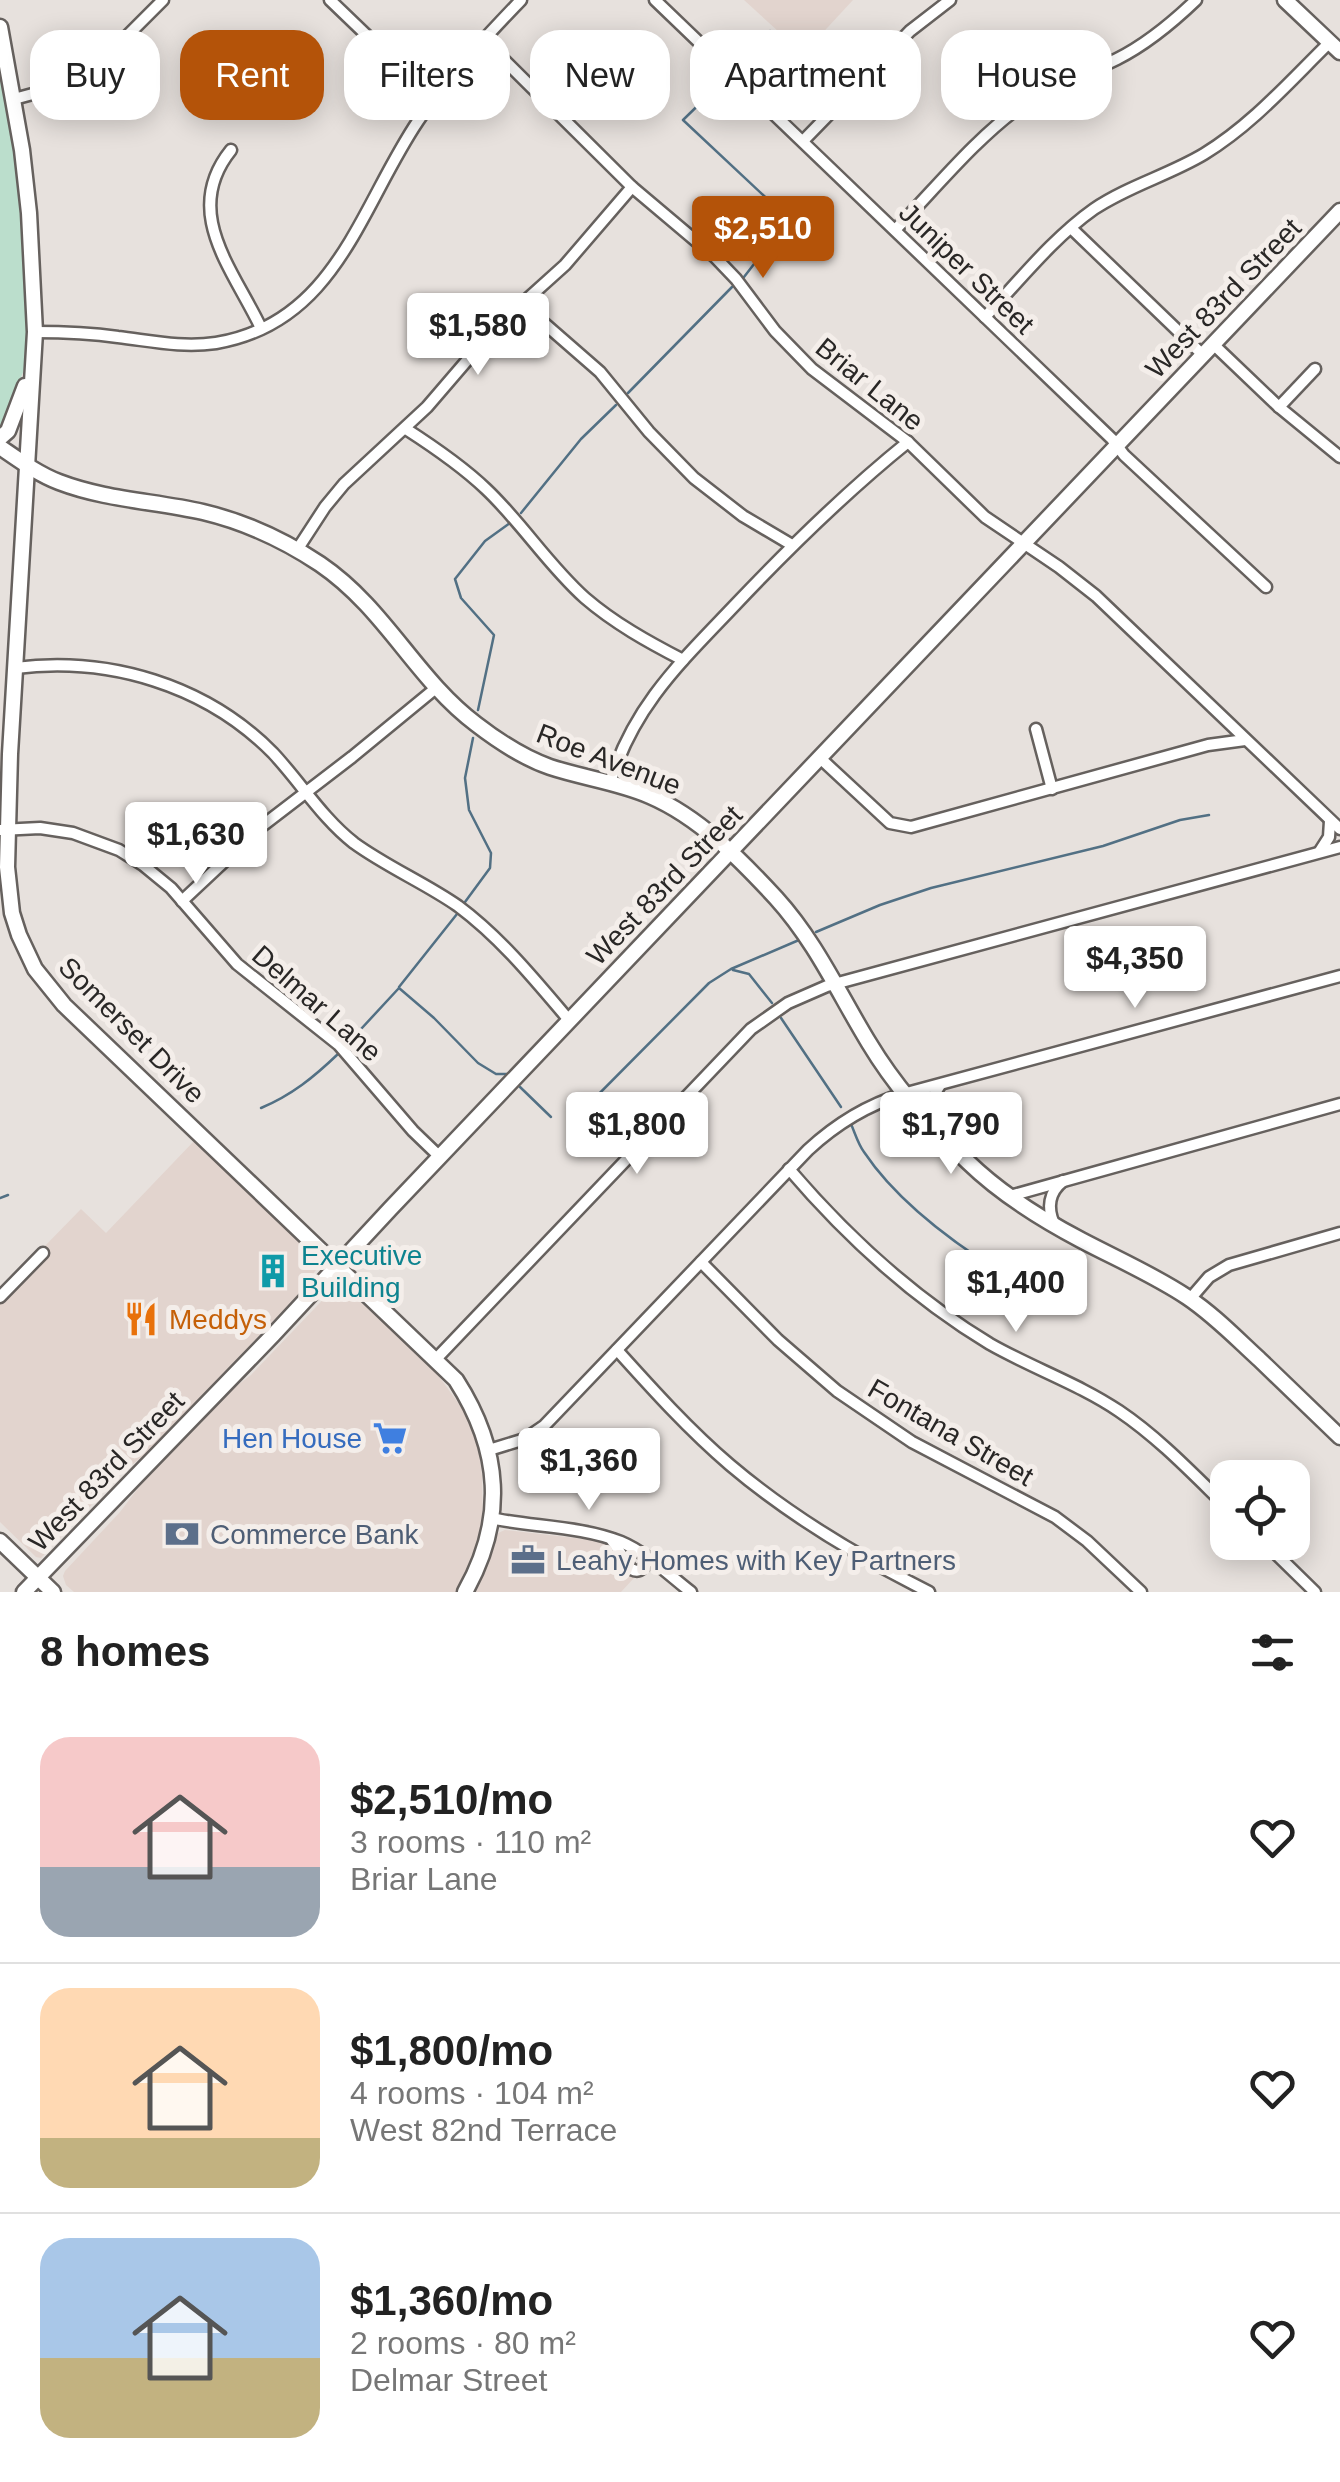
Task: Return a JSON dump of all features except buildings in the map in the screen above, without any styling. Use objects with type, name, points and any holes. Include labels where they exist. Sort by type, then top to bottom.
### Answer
[{"type":"street","points":[[14,99],[66,85],[91,72],[163,0]]},
{"type":"street","points":[[330,0],[361,30]]},
{"type":"street","points":[[493,30],[521,0]]},
{"type":"street","name":"Juniper Street","points":[[656,0],[1124,456],[1266,587]]},
{"type":"street","points":[[803,141],[910,31],[950,0]]},
{"type":"street","points":[[895,230],[989,132],[1022,106],[1154,37],[1196,0]]},
{"type":"street","points":[[985,317],[1071,228],[1096,208],[1228,138],[1335,47],[1285,0]]},
{"type":"street","name":"Somerset Drive","points":[[0,27],[29,214],[35,332],[4,830],[12,913],[26,952],[48,987],[456,1380],[490,1450],[492,1468],[490,1518],[481,1559],[465,1592]]},
{"type":"street","name":"Briar Lane","points":[[510,66],[632,186],[736,279],[775,331],[812,369],[908,442],[986,517],[1096,596],[1340,830]]},
{"type":"street","points":[[35,332],[88,333],[196,346],[231,340],[261,328],[292,310],[332,271],[420,120]]},
{"type":"street","points":[[231,150],[220,163],[211,188],[210,219],[220,250],[261,328]]},
{"type":"street","points":[[297,550],[344,484],[406,429],[494,329],[576,254],[632,186]]},
{"type":"street","name":"West 83rd Street","points":[[24,1592],[1340,211]]},
{"type":"street","points":[[1071,228],[1208,349],[1340,457]]},
{"type":"street","points":[[522,304],[600,372],[649,432],[694,478],[743,516],[792,545]]},
{"type":"street","points":[[0,438],[8,431],[32,366]]},
{"type":"street","points":[[1279,407],[1316,369]]},
{"type":"street","points":[[406,429],[485,488],[589,601],[682,660]]},
{"type":"street","points":[[610,783],[617,758],[637,718],[682,660],[792,545],[908,442]]},
{"type":"street","name":"Roe Avenue","points":[[0,447],[61,482],[98,494],[196,510],[241,523],[297,550],[338,578],[374,611],[436,688],[476,725],[531,759],[635,790],[671,806],[710,834],[798,924],[903,1094],[970,1165],[1054,1225],[1190,1299],[1340,1437]]},
{"type":"street","points":[[15,668],[48,665],[108,669],[140,676],[209,704],[256,738],[356,844],[443,896],[478,923],[526,969],[569,1020]]},
{"type":"street","points":[[182,901],[250,838],[436,688]]},
{"type":"street","points":[[1208,745],[1218,730],[1216,710]]},
{"type":"street","points":[[1036,729],[1052,789]]},
{"type":"street","points":[[820,758],[890,824],[911,827],[1208,745],[1246,740]]},
{"type":"street","points":[[1319,852],[1327,843],[1330,821]]},
{"type":"street","name":"Delmar Lane","points":[[4,830],[40,828],[74,833],[119,850],[159,877],[237,964],[347,1053],[440,1157]]},
{"type":"street","points":[[436,1359],[751,1030],[788,1003],[836,984],[1340,846]]},
{"type":"street","points":[[490,1450],[539,1431],[789,1169],[818,1141],[857,1113],[903,1094],[1340,976]]},
{"type":"street","points":[[926,1120],[929,1103],[940,1084]]},
{"type":"street","points":[[1010,1196],[1340,1104]]},
{"type":"street","points":[[789,1169],[838,1225],[902,1283],[993,1345],[1117,1410],[1210,1491]]},
{"type":"street","points":[[1054,1225],[1050,1212],[1052,1195],[1064,1180]]},
{"type":"street","points":[[1190,1299],[1228,1264],[1340,1233]]},
{"type":"street","points":[[0,1298],[43,1253]]},
{"type":"street","name":"Fontana Street","points":[[702,1262],[778,1340],[837,1391],[912,1442],[1055,1517],[1141,1592]]},
{"type":"street","points":[[617,1350],[732,1466],[830,1538],[929,1592]]},
{"type":"street","points":[[490,1518],[576,1531],[623,1543],[691,1592]]},
{"type":"street","points":[[611,1539],[631,1570],[636,1572],[646,1566],[646,1557]]},
{"type":"street","points":[[0,1541],[53,1592]]},
{"type":"street","points":[[1282,1560],[1315,1592]]},
{"type":"shaded area","points":[[744,0],[853,0],[825,30],[777,30]]},
{"type":"shaded area","points":[[195,1140],[288,1229],[318,1266],[296,1297],[150,1450],[120,1475],[41,1558],[36,1557],[0,1522],[0,1292],[81,1209],[106,1233]]},
{"type":"shaded area","points":[[336,1286],[344,1287],[432,1367],[470,1419],[482,1476],[483,1528],[482,1540],[459,1592],[74,1592],[66,1585],[65,1571],[142,1483]]},
{"type":"shaded area","points":[[505,1530],[601,1541],[634,1578],[621,1592],[476,1592],[498,1533]]},
{"type":"green space","points":[[0,27],[33,296],[25,367],[0,429]]},
{"type":"waterway","points":[[690,113],[683,120],[793,223],[771,242],[744,277]]},
{"type":"waterway","points":[[628,393],[732,287]]},
{"type":"waterway","points":[[521,513],[581,439],[616,405]]},
{"type":"waterway","points":[[478,710],[494,635],[461,598],[455,579],[485,541],[510,523]]},
{"type":"waterway","points":[[465,902],[490,868],[491,853],[469,810],[465,778],[473,738]]},
{"type":"waterway","points":[[816,932],[931,888],[1103,846],[1180,820],[1209,815]]},
{"type":"waterway","points":[[399,987],[457,914]]},
{"type":"waterway","points":[[575,1118],[709,983],[731,969],[799,940]]},
{"type":"waterway","points":[[733,970],[749,974],[772,1003]]},
{"type":"waterway","points":[[349,1042],[399,988],[478,1063],[496,1074],[507,1074]]},
{"type":"waterway","points":[[781,1018],[841,1107]]},
{"type":"waterway","points":[[261,1108],[302,1085],[338,1054]]},
{"type":"waterway","points":[[520,1087],[551,1117]]},
{"type":"waterway","points":[[851,1124],[862,1149],[900,1195],[943,1233],[1039,1295]]},
{"type":"waterway","points":[[0,1198],[8,1195]]},
{"type":"place","name":"Executive Building","points":[[273,1271]]},
{"type":"place","name":"Meddys","points":[[141,1319]]},
{"type":"place","name":"Hen House","points":[[390,1438]]},
{"type":"place","name":"Commerce Bank","points":[[182,1534]]},
{"type":"place","name":"Leahy Homes with Key Partners","points":[[528,1560]]}]
